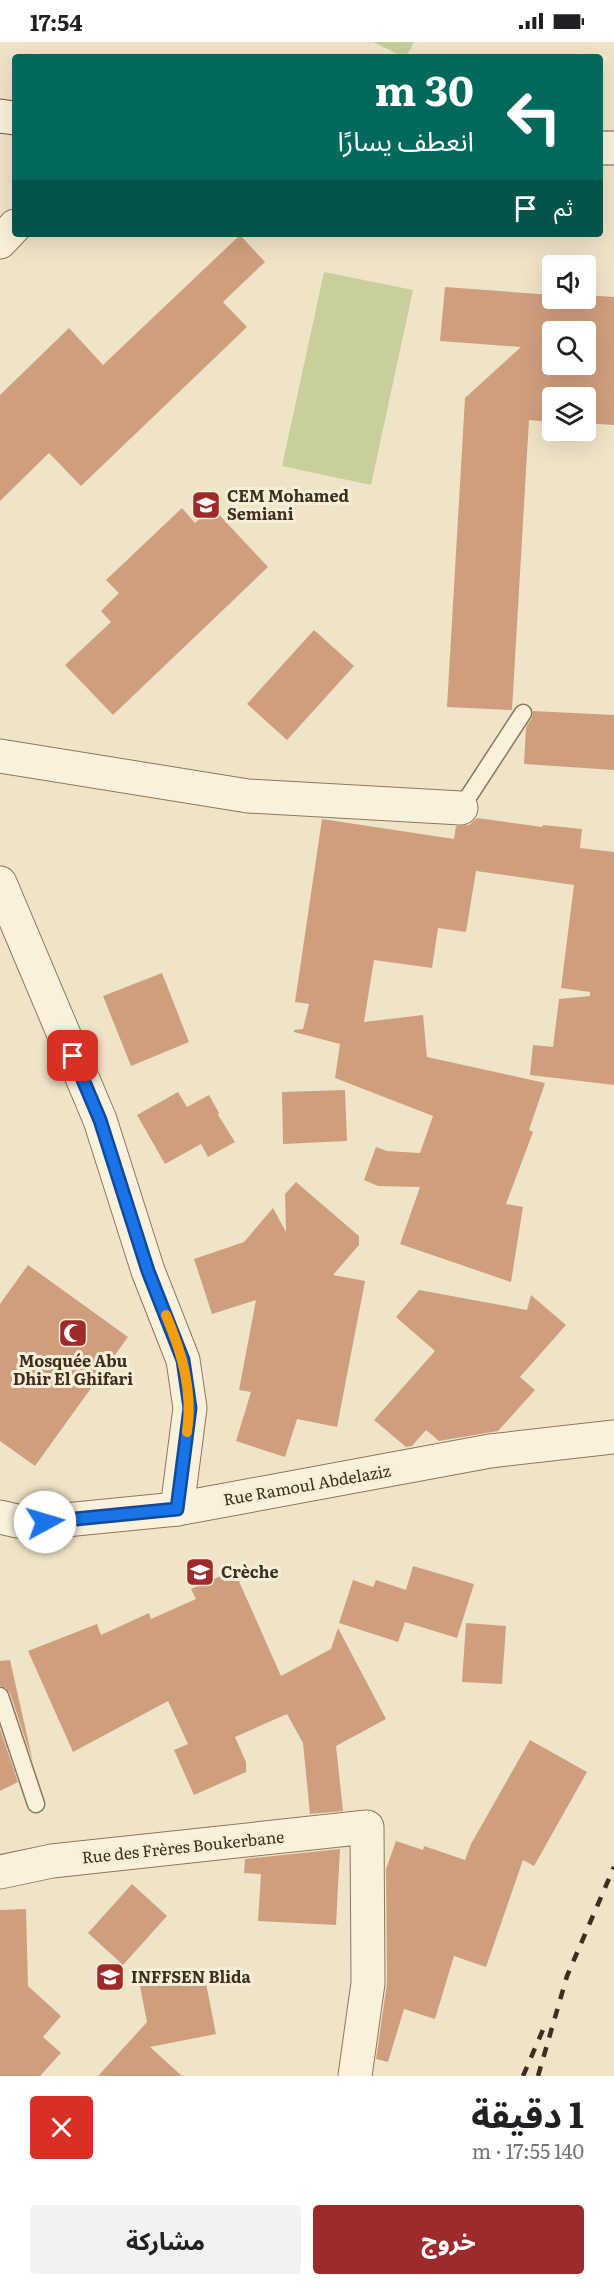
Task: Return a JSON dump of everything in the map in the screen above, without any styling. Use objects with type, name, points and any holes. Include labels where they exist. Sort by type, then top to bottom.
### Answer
[{"type":"street","points":[[0,242],[12,229]]},
{"type":"street","points":[[0,756],[248,796],[461,808]]},
{"type":"street","points":[[0,884],[100,1120],[148,1271],[183,1360],[190,1408],[177,1509]]},
{"type":"street","name":"Rue Ramoul Abdelaziz","points":[[0,1517],[17,1521],[45,1522],[177,1509],[490,1451],[614,1437]]},
{"type":"street","name":"Rue des Frères Boukerbane","points":[[0,1872],[52,1860],[367,1827],[368,1983],[355,2076]]},
{"type":"lane","points":[[461,808],[523,713]]},
{"type":"lane","points":[[0,1696],[36,1804]]},
{"type":"green space","points":[[373,42],[414,42],[408,54],[398,54]]},
{"type":"green space","points":[[324,272],[413,290],[371,485],[282,466]]},
{"type":"building","points":[[238,237],[242,237],[265,262],[223,302],[247,327],[81,486],[49,453],[0,501],[0,395],[69,328],[103,365]]},
{"type":"building","points":[[445,287],[542,294],[542,309],[596,309],[596,296],[614,297],[614,425],[596,424],[596,387],[542,387],[542,421],[529,420],[512,710],[447,707],[465,398],[521,347],[440,341]]},
{"type":"building","points":[[212,507],[268,567],[113,715],[65,665],[111,622],[101,611],[119,593],[106,580],[182,508],[195,523]]},
{"type":"building","points":[[314,630],[354,666],[287,740],[247,704]]},
{"type":"building","points":[[533,711],[614,715],[614,770],[524,764],[526,727],[532,718]]},
{"type":"building","points":[[477,818],[542,827],[543,825],[582,829],[580,848],[614,852],[614,1085],[530,1075],[533,1045],[553,1047],[559,999],[590,996],[590,992],[561,988],[574,885],[476,871],[466,932],[438,928],[432,968],[374,960],[364,1022],[423,1015],[427,1057],[545,1083],[529,1130],[533,1132],[506,1204],[523,1207],[511,1282],[400,1244],[420,1187],[378,1186],[364,1180],[376,1147],[387,1151],[420,1153],[433,1116],[335,1078],[340,1044],[294,1032],[294,1030],[303,1029],[309,1004],[295,1002],[322,819],[454,839],[456,826],[469,825]]},
{"type":"building","points":[[162,973],[189,1042],[131,1066],[103,996]]},
{"type":"building","points":[[345,1090],[347,1141],[283,1144],[282,1092]]},
{"type":"building","points":[[178,1092],[187,1107],[209,1095],[218,1115],[235,1142],[208,1157],[201,1144],[165,1164],[137,1115]]},
{"type":"building","points":[[296,1182],[359,1236],[359,1245],[333,1275],[365,1281],[337,1427],[297,1419],[285,1457],[236,1441],[251,1392],[239,1390],[256,1300],[212,1314],[194,1259],[244,1242],[273,1208],[286,1232],[285,1194]]},
{"type":"building","points":[[28,1265],[128,1337],[35,1466],[0,1441],[0,1304]]},
{"type":"building","points":[[419,1290],[527,1310],[531,1295],[566,1325],[520,1377],[535,1390],[498,1431],[439,1441],[426,1430],[412,1446],[406,1447],[374,1420],[435,1351],[396,1317]]},
{"type":"building","points":[[413,1566],[474,1584],[457,1638],[405,1622],[398,1642],[339,1623],[353,1580],[373,1587],[376,1580],[406,1590]]},
{"type":"building","points":[[234,1570],[281,1676],[331,1649],[338,1628],[386,1719],[336,1746],[343,1811],[310,1814],[303,1743],[287,1714],[235,1737],[246,1762],[246,1772],[194,1795],[174,1750],[188,1744],[168,1701],[73,1752],[28,1651],[97,1624],[101,1635],[149,1613],[151,1619],[196,1599],[191,1589]]},
{"type":"building","points":[[466,1623],[506,1626],[502,1684],[462,1682]]},
{"type":"building","points":[[10,1660],[33,1762],[10,1693],[6,1688],[0,1686],[0,1661]]},
{"type":"building","points":[[0,1729],[18,1782],[0,1791]]},
{"type":"building","points":[[530,1740],[587,1772],[534,1866],[523,1860],[486,1967],[454,1956],[435,2019],[404,2009],[388,2062],[376,2059],[387,1983],[386,1869],[396,1841],[423,1850],[424,1846],[465,1860],[471,1844]]},
{"type":"building","points":[[340,1849],[336,1925],[258,1921],[261,1874],[244,1873],[245,1859]]},
{"type":"building","points":[[132,1884],[167,1916],[123,1965],[88,1933]]},
{"type":"building","points":[[26,1909],[28,1986],[61,2016],[43,2037],[61,2053],[40,2076],[0,2076],[0,1910]]},
{"type":"building","points":[[203,1968],[216,2034],[150,2047],[182,2076],[98,2076],[147,2022],[139,1981]]},
{"type":"railway","points":[[538,2076],[567,1976],[614,1867]]},
{"type":"railway","points":[[523,2076],[545,2025]]},
{"type":"slow traffic","points":[[166,1315],[183,1360],[190,1408],[187,1432]]},
{"type":"place","name":"CEM Mohamed Semiani","points":[[206,505]]},
{"type":"place","name":"Mosquée Abu Dhir El Ghifari","points":[[73,1333]]},
{"type":"place","name":"Crèche","points":[[200,1572]]},
{"type":"place","name":"INFFSEN Blida","points":[[110,1977]]},
{"type":"route","points":[[45,1522],[177,1509],[190,1408],[183,1360],[148,1271],[100,1120],[73,1056]]}]
